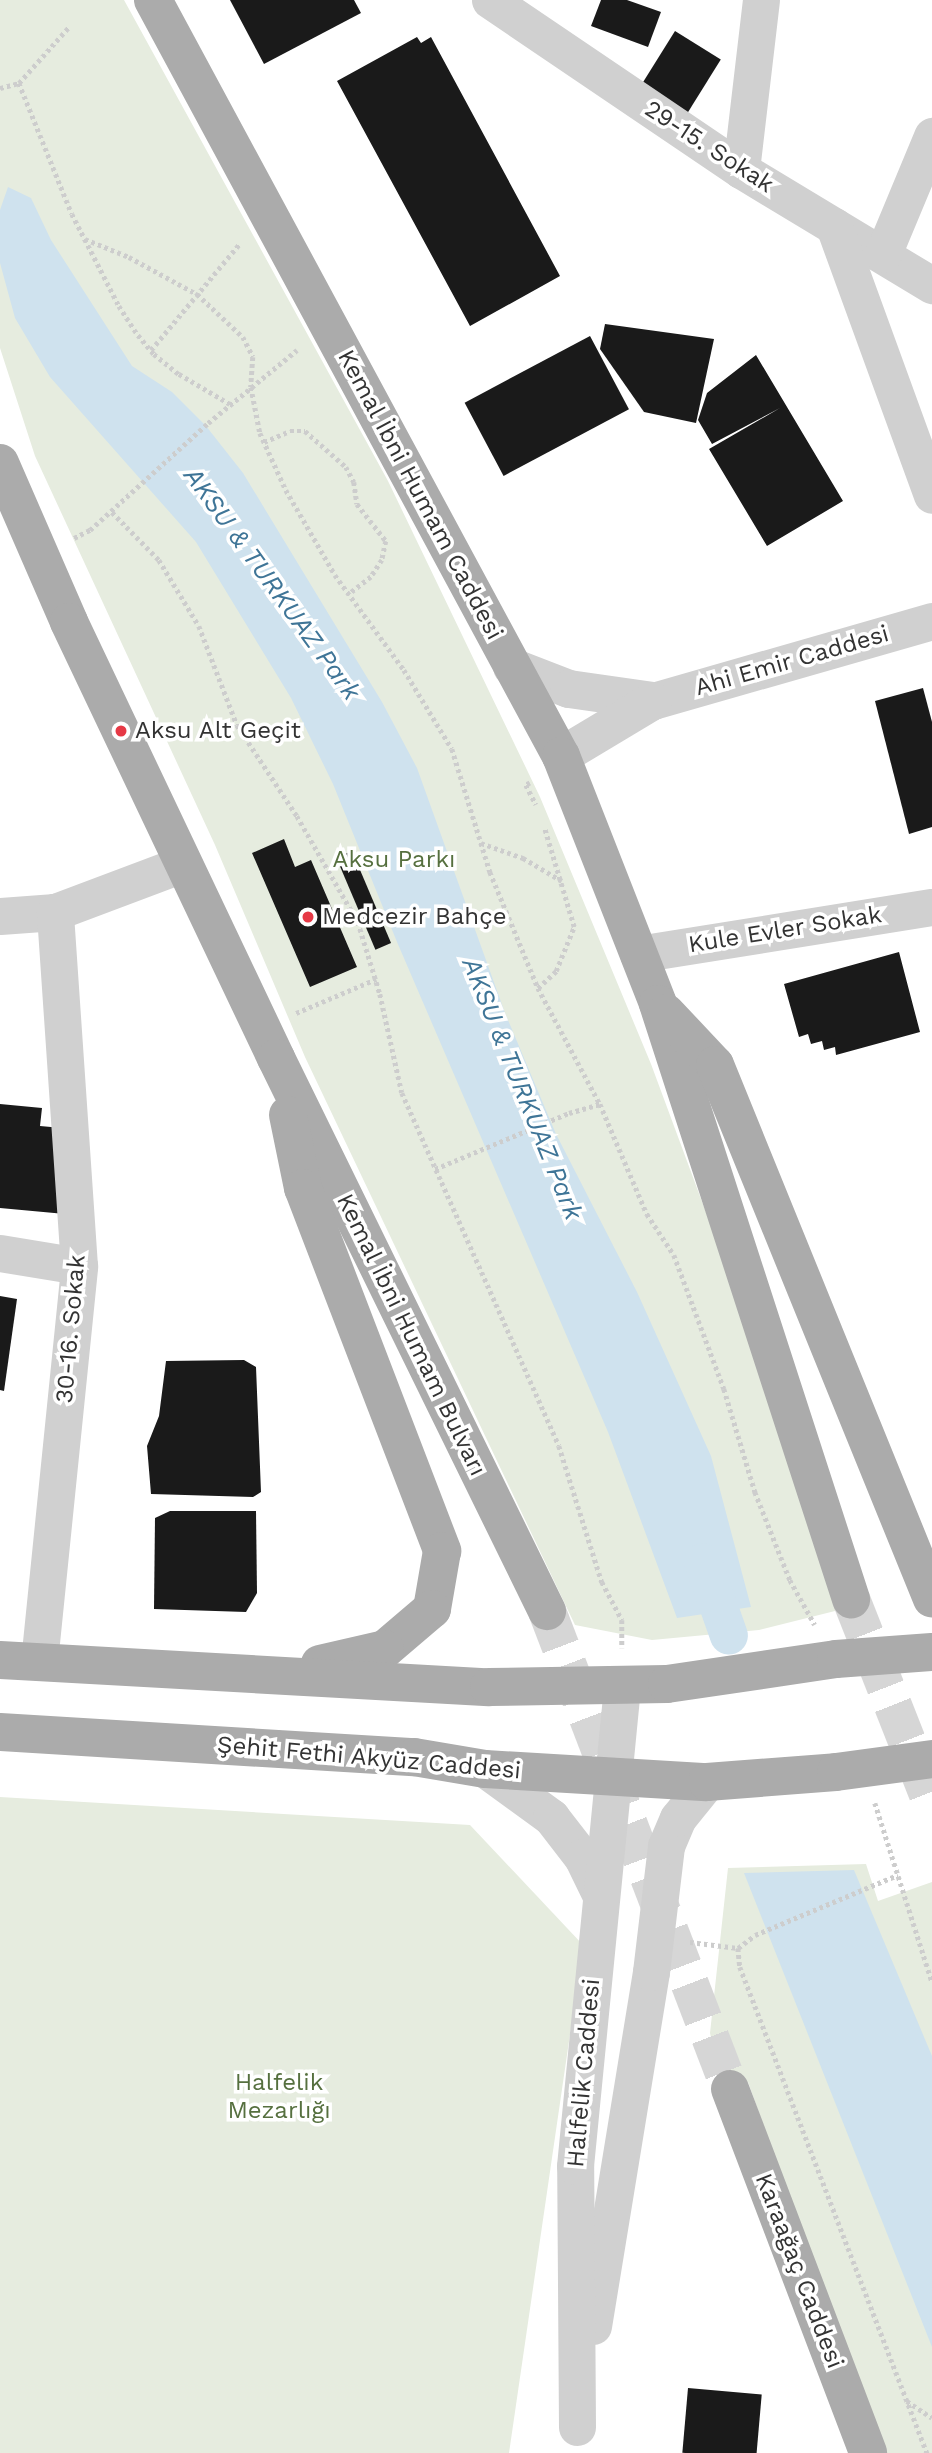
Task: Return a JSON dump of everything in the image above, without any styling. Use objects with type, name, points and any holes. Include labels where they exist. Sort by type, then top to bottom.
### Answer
[{"type":"main road","name":"Kemal İbni Humam Caddesi","points":[[153,0],[561,756],[658,1004],[851,1599]]},
{"type":"main road","points":[[0,463],[183,864],[269,1043],[303,1188],[442,1551],[432,1609],[385,1649],[280,1674]]},
{"type":"main road","points":[[658,1004],[715,1065],[932,1599]]},
{"type":"main road","name":"Kemal İbni Humam Bulvarı","points":[[269,1043],[547,1611]]},
{"type":"main road","points":[[0,1660],[489,1687],[667,1684],[818,1662],[932,1652]]},
{"type":"main road","name":"Şehit Fethi Akyüz Caddesi","points":[[0,1732],[414,1757],[485,1769],[722,1782],[850,1770],[925,1754]]},
{"type":"main road","name":"Karaağaç Caddesi","points":[[730,2090],[868,2453]]},
{"type":"street","name":"29-15. Sokak","points":[[490,0],[741,170],[932,285]]},
{"type":"street","points":[[741,170],[761,0]]},
{"type":"street","points":[[883,254],[932,136]]},
{"type":"street","points":[[834,226],[932,495]]},
{"type":"street","name":"Ahi Emir Caddesi","points":[[561,756],[653,701],[932,621]]},
{"type":"street","name":"Ahi Emir Caddesi","points":[[512,667],[569,689],[653,701]]},
{"type":"street","points":[[0,916],[55,912],[183,864]]},
{"type":"street","name":"Kule Evler Sokak","points":[[638,954],[932,907]]},
{"type":"street","name":"30-16. Sokak","points":[[39,1662],[79,1266],[55,912]]},
{"type":"street","points":[[0,1253],[79,1266]]},
{"type":"street","name":"Halfelik Caddesi","points":[[576,2440],[575,2166],[622,1685]]},
{"type":"street","points":[[485,1769],[551,1817],[583,1857],[601,1896]]},
{"type":"street","name":"Halfelik Caddesi","points":[[576,2440],[655,1938],[666,1846],[678,1818],[722,1782]]},
{"type":"path","points":[[0,88],[19,83],[68,28]]},
{"type":"path","points":[[19,83],[85,239],[119,306],[151,350],[179,374],[230,404]]},
{"type":"path","points":[[151,350],[267,212]]},
{"type":"path","points":[[85,239],[130,257],[197,294],[243,337],[253,358],[251,387],[264,442],[286,491],[349,594],[404,670],[452,749],[481,842],[538,988],[600,1104],[647,1214],[674,1255],[724,1389],[755,1492],[790,1580],[818,1662]]},
{"type":"path","points":[[40,554],[90,530],[230,404],[328,325]]},
{"type":"path","points":[[264,442],[290,431],[305,431],[346,467],[354,482],[357,504],[386,541],[382,560],[371,577],[349,594]]},
{"type":"path","points":[[112,512],[159,560],[199,626],[237,725],[297,816],[358,922],[376,979],[402,1093],[559,1446],[602,1582],[622,1620],[622,1685]]},
{"type":"path","points":[[540,814],[526,786],[561,756]]},
{"type":"path","points":[[538,988],[556,971],[574,927],[544,825]]},
{"type":"path","points":[[481,842],[523,858],[562,881]]},
{"type":"path","points":[[269,1043],[376,979]]},
{"type":"path","points":[[435,1169],[569,1113],[600,1104]]},
{"type":"path","points":[[850,1770],[898,1875],[932,1982]]},
{"type":"path","points":[[655,1938],[738,1948],[755,1935],[898,1875]]},
{"type":"path","points":[[738,1948],[740,1967],[927,2453]]},
{"type":"path","points":[[906,2401],[932,2418]]},
{"type":"green space","name":"Aksu Parkı","points":[[0,0],[124,0],[388,481],[540,797],[651,1064],[747,1323],[843,1609],[759,1630],[652,1640],[575,1625],[305,1057],[215,845],[35,456],[0,348]]},
{"type":"green space","name":"Halfelik Mezarlığı","points":[[0,1797],[470,1825],[583,1945],[509,2453],[0,2453]]},
{"type":"green space","points":[[866,1864],[878,1901],[932,1882],[932,2453],[881,2453],[748,2082],[722,2091],[710,2033],[728,1868]]},
{"type":"water","points":[[8,187],[31,198],[51,240],[132,366],[172,392],[206,426],[243,473],[382,702],[417,768],[505,1013],[556,1134],[637,1292],[711,1456],[751,1607],[677,1618],[608,1432],[397,942],[333,784],[291,698],[196,542],[50,377],[15,318],[0,263],[0,210]]},
{"type":"water","points":[[854,1870],[932,2056],[932,2347],[744,1873]]},
{"type":"building","points":[[230,0],[354,0],[361,13],[264,64]]},
{"type":"building","points":[[601,0],[627,0],[661,12],[648,47],[591,26]]},
{"type":"building","points":[[675,31],[721,60],[684,118],[638,90]]},
{"type":"building","points":[[417,37],[421,43],[431,37],[560,276],[470,326],[337,81]]},
{"type":"building","points":[[605,324],[714,339],[696,423],[644,412],[600,349]]},
{"type":"building","points":[[590,336],[629,409],[504,476],[465,403]]},
{"type":"building","points":[[756,355],[843,501],[767,546],[709,449],[780,408],[712,444],[698,420],[707,393]]},
{"type":"building","points":[[923,688],[932,722],[932,827],[909,834],[875,701]]},
{"type":"building","name":"Medcezir Bahçe","points":[[284,839],[295,867],[311,860],[357,967],[310,987],[252,853]]},
{"type":"building","points":[[352,851],[391,943],[375,950],[336,858]]},
{"type":"building","points":[[899,952],[920,1032],[836,1055],[835,1047],[824,1050],[822,1041],[811,1044],[808,1034],[799,1037],[784,984]]},
{"type":"building","points":[[0,1104],[42,1108],[40,1126],[62,1128],[65,1214],[0,1208]]},
{"type":"building","points":[[0,1296],[17,1299],[4,1391],[0,1390]]},
{"type":"building","points":[[244,1360],[256,1367],[261,1492],[253,1497],[151,1494],[147,1446],[159,1416],[166,1361]]},
{"type":"building","points":[[170,1511],[256,1511],[257,1593],[246,1612],[154,1609],[155,1518]]},
{"type":"building","points":[[688,2388],[762,2394],[757,2453],[682,2453]]},
{"type":"waterway","name":"AKSU & TURKUAZ Park","points":[[703,1562],[729,1636]]},
{"type":"tunnel","points":[[851,1599],[932,1805]]},
{"type":"tunnel","points":[[547,1611],[730,2089]]},
{"type":"place","name":"Aksu Alt Geçit","points":[[121,731]]},
{"type":"place","name":"Medcezir Bahçe","points":[[308,917]]}]
